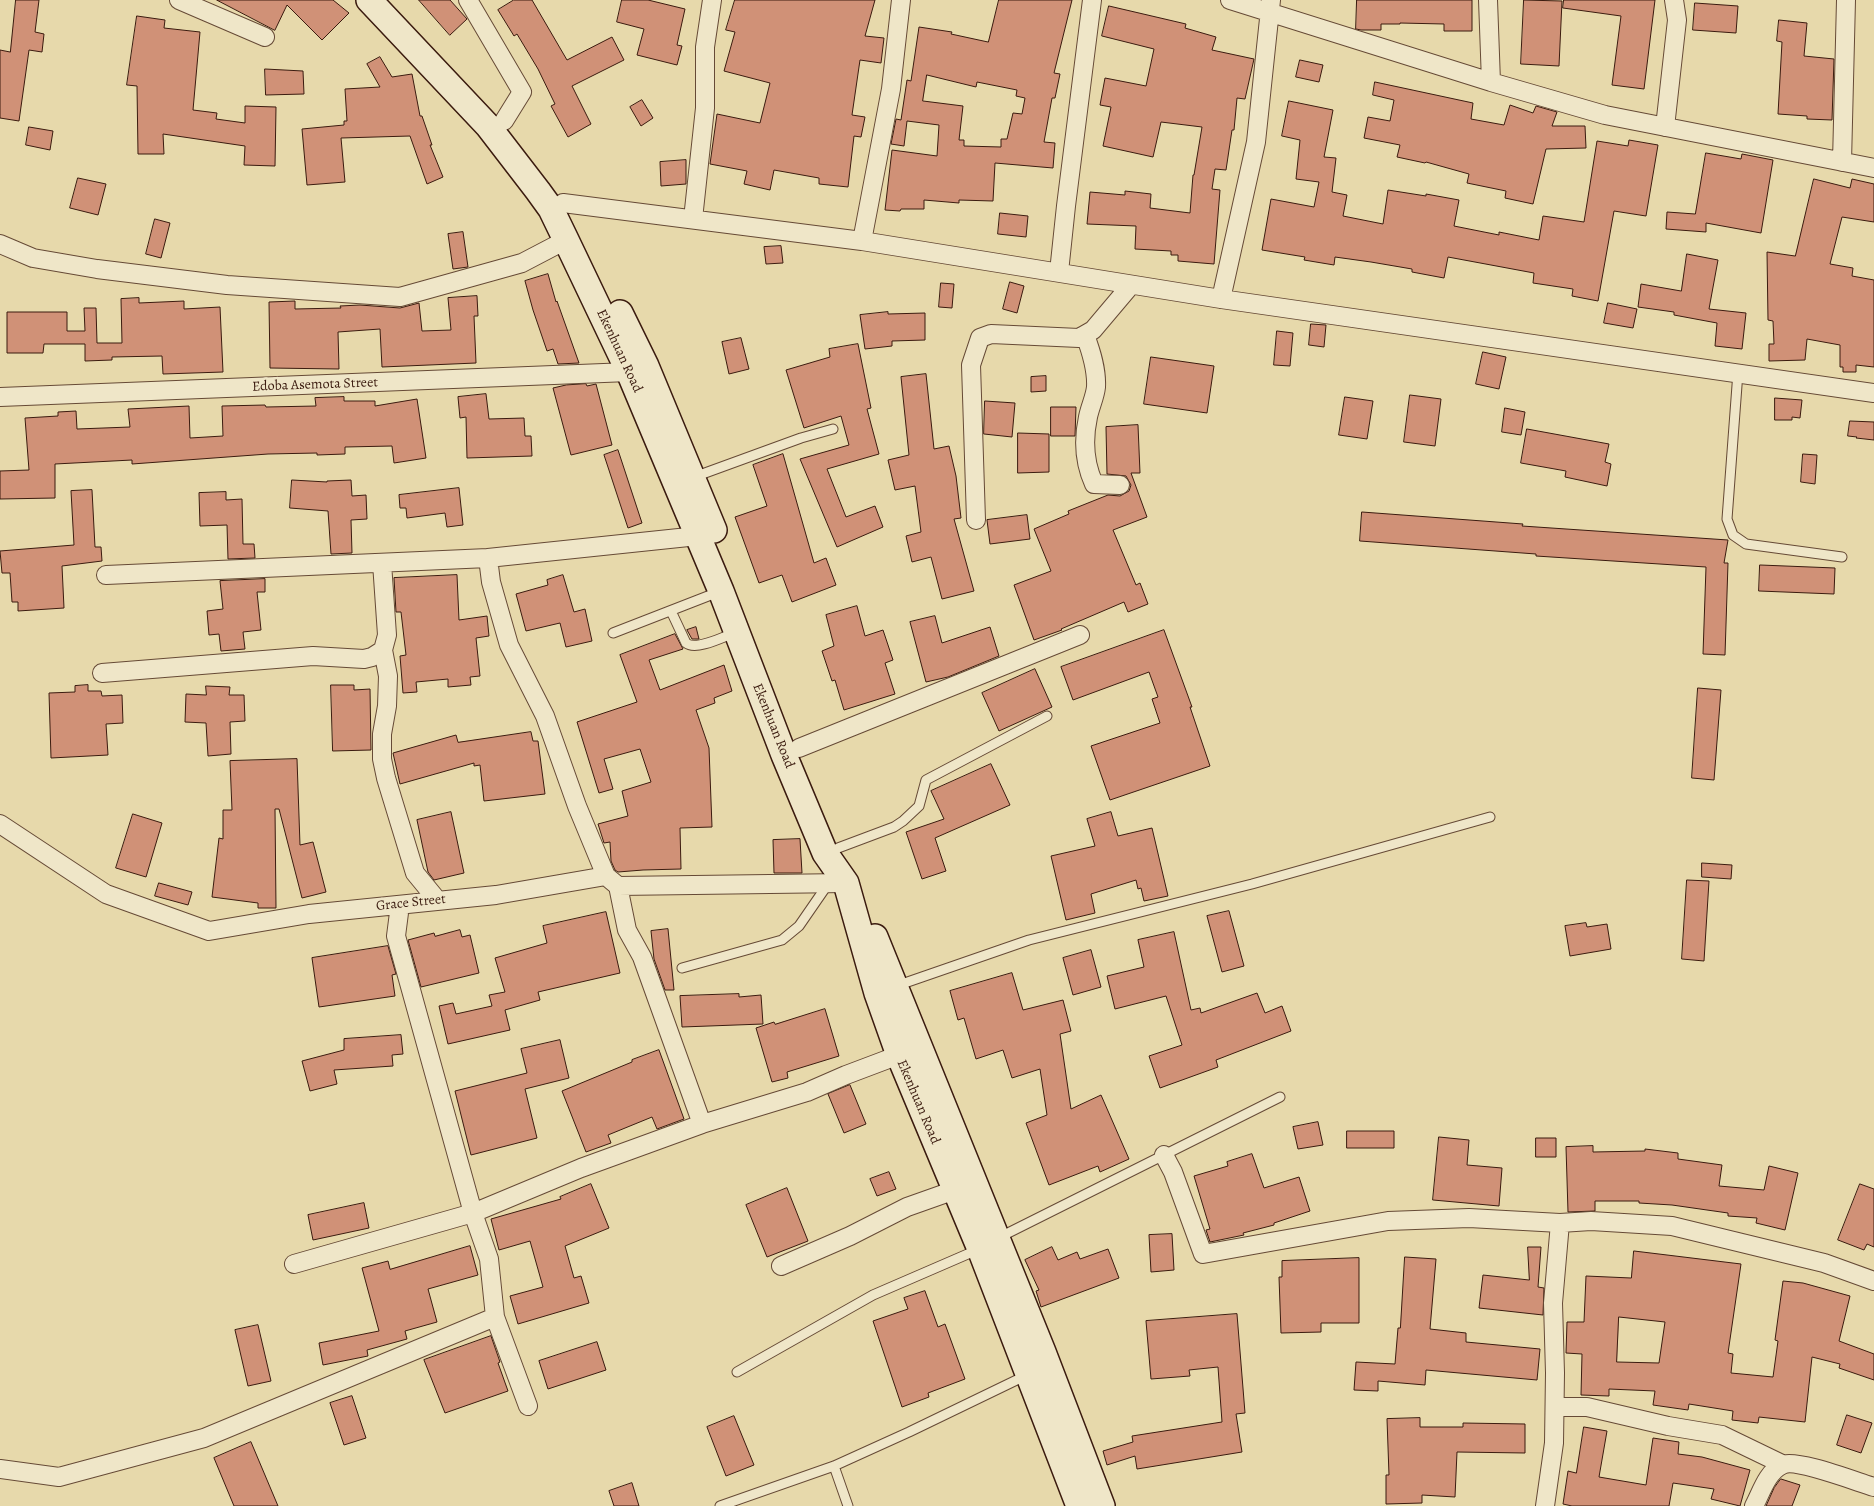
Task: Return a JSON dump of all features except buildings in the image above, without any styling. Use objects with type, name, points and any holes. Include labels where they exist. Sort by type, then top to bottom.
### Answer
[{"type":"main road","name":"Ekenhuan Road","points":[[369,0],[488,126],[538,191],[566,240],[629,372],[721,591],[837,883],[899,1055],[955,1190],[988,1244],[1043,1352],[1102,1506]]},
{"type":"main road","name":"Ekenhuan Road","points":[[391,0],[504,121],[563,202],[581,234],[646,366],[694,477],[838,848],[896,986],[988,1244],[1028,1374],[1080,1506]]},
{"type":"street","points":[[179,0],[265,37]]},
{"type":"street","points":[[468,0],[522,92],[504,121]]},
{"type":"street","points":[[692,219],[705,108],[705,47],[712,0]]},
{"type":"street","points":[[862,241],[891,89],[901,0]]},
{"type":"street","points":[[1059,272],[1092,0]]},
{"type":"street","points":[[1230,0],[1271,6],[1492,82],[1605,115],[1874,168]]},
{"type":"street","points":[[1488,0],[1492,82]]},
{"type":"street","points":[[1665,127],[1677,20],[1674,0]]},
{"type":"street","points":[[1842,162],[1846,0]]},
{"type":"street","points":[[1221,299],[1256,142],[1271,6]]},
{"type":"street","points":[[563,202],[862,241],[1221,299],[1874,393]]},
{"type":"street","points":[[0,244],[33,258],[97,269],[227,285],[400,297],[522,263],[566,240]]},
{"type":"street","points":[[976,520],[971,365],[980,338],[991,334],[1079,338],[1092,330],[1131,285]]},
{"type":"street","points":[[1085,335],[1092,354],[1096,376],[1096,388],[1088,417],[1084,445],[1090,475],[1094,484],[1120,485]]},
{"type":"street","name":"Edoba Asemota Street","points":[[0,397],[629,372]]},
{"type":"street","points":[[106,575],[488,558],[698,536]]},
{"type":"street","points":[[488,558],[491,582],[509,646],[544,716],[577,806],[612,881],[627,930],[642,957],[702,1124]]},
{"type":"street","points":[[382,563],[387,635],[383,650],[388,676],[387,706],[382,734],[382,760],[415,873],[438,901]]},
{"type":"street","points":[[799,748],[1080,635]]},
{"type":"street","points":[[102,673],[313,656],[364,658],[372,657],[383,650]]},
{"type":"street","name":"Grace Street","points":[[0,824],[106,894],[209,931],[309,914],[612,881],[837,883]]},
{"type":"street","points":[[400,905],[396,936],[472,1213],[489,1259],[495,1317],[528,1406]]},
{"type":"street","points":[[294,1264],[472,1213],[581,1168],[702,1124],[807,1092],[899,1055]]},
{"type":"street","points":[[1164,1155],[1203,1254],[1388,1221],[1469,1218],[1560,1223],[1591,1221],[1672,1226],[1824,1263],[1874,1281]]},
{"type":"street","points":[[780,1266],[850,1236],[908,1207],[955,1190]]},
{"type":"street","points":[[1546,1506],[1554,1443],[1553,1303],[1560,1223]]},
{"type":"street","points":[[0,1469],[59,1477],[204,1438],[495,1317]]},
{"type":"street","points":[[1555,1407],[1587,1407],[1668,1426],[1722,1435],[1782,1464],[1796,1463],[1874,1487]]},
{"type":"street","points":[[1754,1506],[1769,1476],[1782,1464]]},
{"type":"lane","points":[[1738,372],[1727,520],[1733,535],[1746,544],[1842,557]]},
{"type":"lane","points":[[694,477],[833,428]]},
{"type":"lane","points":[[613,633],[721,591]]},
{"type":"lane","points":[[671,611],[686,643],[690,646],[697,646],[736,632]]},
{"type":"lane","points":[[838,848],[894,827],[919,806],[926,780],[1047,716]]},
{"type":"lane","points":[[896,986],[1029,940],[1252,884],[1490,817]]},
{"type":"lane","points":[[682,968],[782,940],[799,926],[837,883]]},
{"type":"lane","points":[[736,1372],[873,1295],[988,1244],[1280,1097]]},
{"type":"lane","points":[[720,1506],[834,1466],[1028,1374]]},
{"type":"lane","points":[[834,1466],[848,1506]]}]
